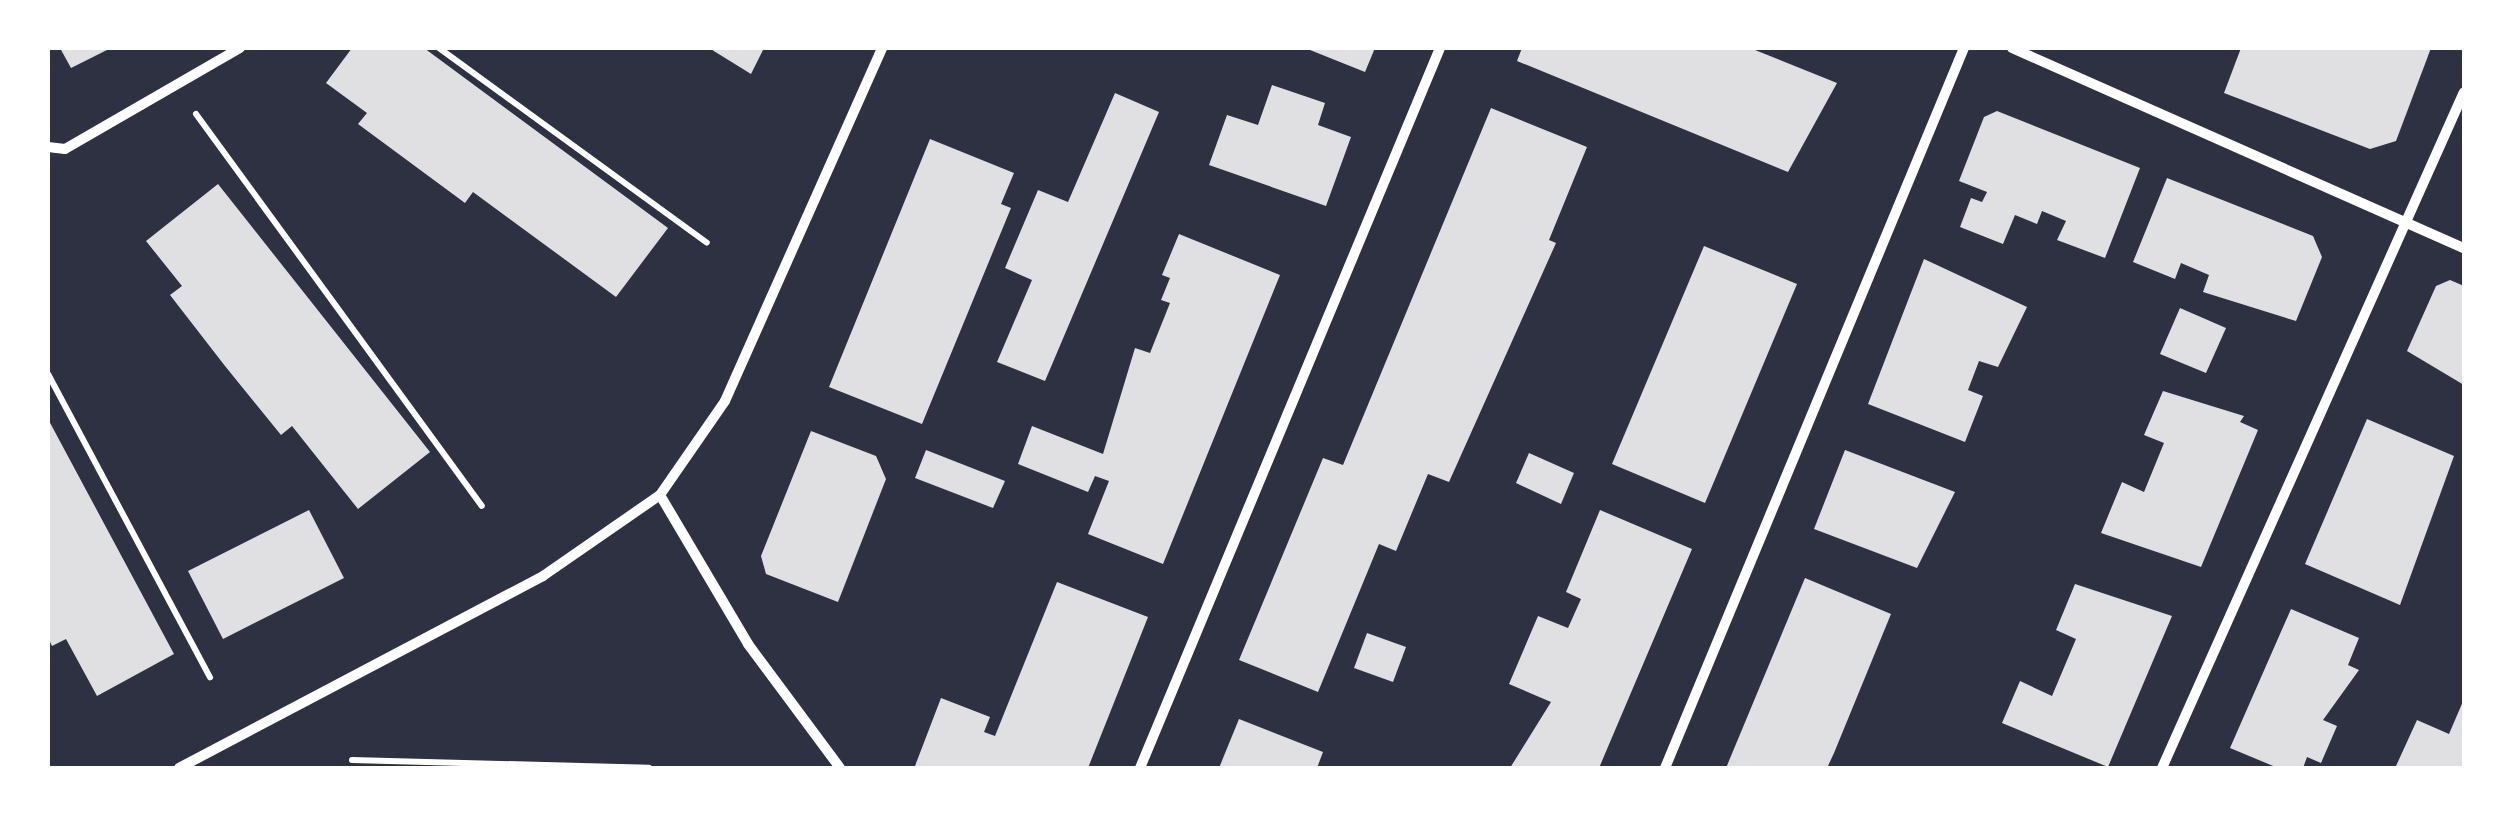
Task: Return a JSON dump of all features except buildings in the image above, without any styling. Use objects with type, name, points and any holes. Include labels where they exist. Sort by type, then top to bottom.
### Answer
[{"type":"street","points":[[48,148],[64,149],[240,48]]},
{"type":"street","points":[[179,768],[543,576],[660,495],[725,401],[882,48]]},
{"type":"street","points":[[1140,768],[1440,48]]},
{"type":"street","points":[[1666,768],[1964,48]]},
{"type":"street","points":[[2012,48],[2464,248]]},
{"type":"street","points":[[2162,768],[2464,92]]},
{"type":"street","points":[[660,495],[748,644],[840,768]]},
{"type":"path","points":[[439,48],[707,243]]},
{"type":"path","points":[[195,113],[482,506]]},
{"type":"path","points":[[48,374],[210,678]]},
{"type":"path","points":[[352,760],[649,768]]}]
